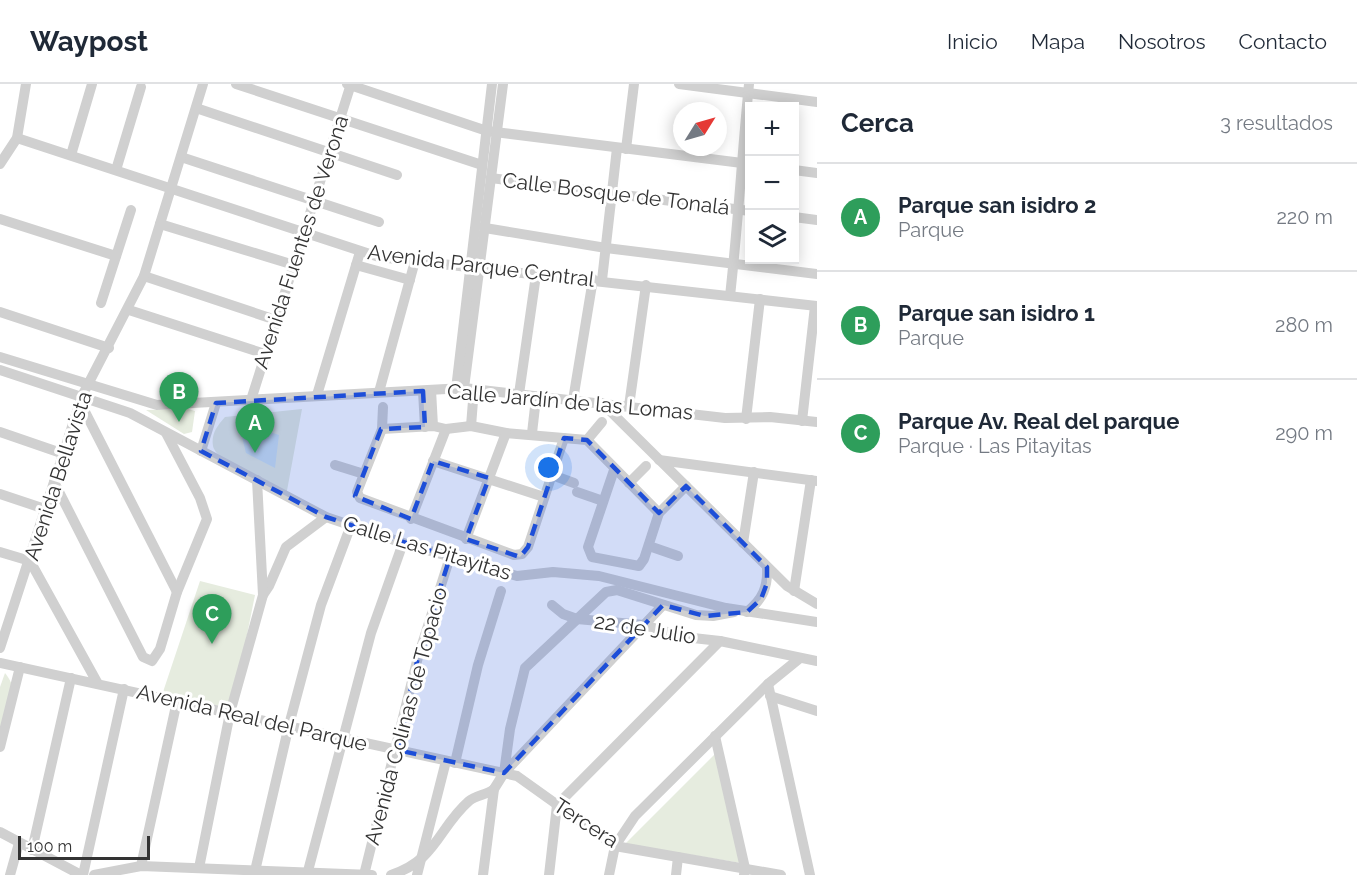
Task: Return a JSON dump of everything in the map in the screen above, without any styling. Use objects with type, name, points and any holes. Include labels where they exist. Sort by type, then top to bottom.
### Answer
[{"type":"street","points":[[0,164],[18,138],[26,84]]},
{"type":"street","points":[[70,154],[92,84]]},
{"type":"street","name":"Avenida Bellavista","points":[[0,648],[4,619],[30,561],[81,399],[129,310],[144,276],[203,84]]},
{"type":"street","points":[[236,84],[482,165]]},
{"type":"street","points":[[350,84],[492,132],[745,164]]},
{"type":"street","name":"Avenida Fuentes de Verona","points":[[251,400],[350,84]]},
{"type":"street","points":[[475,268],[485,228],[491,178],[492,84]]},
{"type":"street","points":[[460,389],[475,268],[482,165],[503,84]]},
{"type":"street","points":[[573,400],[597,280],[606,248],[612,195],[634,84]]},
{"type":"street","points":[[679,84],[748,89],[817,102]]},
{"type":"street","points":[[116,170],[141,87]]},
{"type":"street","points":[[745,156],[748,89]]},
{"type":"street","points":[[196,108],[397,175]]},
{"type":"street","name":"Avenida Parque Central","points":[[18,138],[360,252],[415,261],[646,285],[816,306]]},
{"type":"street","points":[[181,157],[379,222]]},
{"type":"street","points":[[799,171],[817,173]]},
{"type":"street","name":"Calle Bosque de Tonalá","points":[[491,178],[745,210]]},
{"type":"street","points":[[101,303],[131,210]]},
{"type":"street","points":[[730,296],[745,210]]},
{"type":"street","points":[[799,218],[817,220]]},
{"type":"street","points":[[0,219],[116,256]]},
{"type":"street","points":[[160,224],[294,265]]},
{"type":"street","points":[[485,228],[606,248],[817,274]]},
{"type":"street","points":[[317,395],[360,252]]},
{"type":"street","points":[[379,392],[415,261]]},
{"type":"street","points":[[356,265],[410,280]]},
{"type":"street","points":[[519,394],[536,275]]},
{"type":"street","points":[[144,276],[276,320]]},
{"type":"street","points":[[629,406],[646,285]]},
{"type":"street","points":[[746,419],[760,299]]},
{"type":"street","points":[[801,421],[816,306]]},
{"type":"street","points":[[129,310],[266,354]]},
{"type":"street","points":[[0,312],[109,348]]},
{"type":"street","name":"Calle Jardín de las Lomas","points":[[0,357],[151,404],[216,403],[317,395],[460,389],[746,419],[770,417],[817,422]]},
{"type":"street","name":"Calle Las Pitayitas","points":[[0,370],[81,399],[130,413],[326,517],[403,543],[517,576],[553,572],[616,579],[743,611],[817,622]]},
{"type":"street","points":[[427,390],[429,426]]},
{"type":"street","points":[[81,399],[177,592]]},
{"type":"street","points":[[471,426],[473,400]]},
{"type":"street","points":[[201,451],[216,403]]},
{"type":"street","points":[[602,403],[767,567],[794,591],[817,604]]},
{"type":"street","points":[[383,407],[382,429],[357,492],[366,503],[514,555],[522,554],[528,548],[564,438]]},
{"type":"street","points":[[532,434],[535,407]]},
{"type":"street","points":[[587,440],[602,422]]},
{"type":"street","points":[[382,429],[429,426],[446,429],[471,426],[506,433],[587,440],[614,470],[659,513]]},
{"type":"street","points":[[411,519],[446,429]]},
{"type":"street","points":[[0,432],[63,454]]},
{"type":"street","points":[[54,482],[143,657],[152,661],[158,655],[177,592],[207,519],[200,498],[166,432]]},
{"type":"street","points":[[466,539],[506,433]]},
{"type":"street","points":[[659,460],[814,480],[794,591]]},
{"type":"street","points":[[434,461],[544,497]]},
{"type":"street","points":[[335,465],[364,474]]},
{"type":"street","points":[[629,483],[646,466]]},
{"type":"street","points":[[614,470],[588,547],[590,556],[636,567],[643,562],[659,513],[686,486]]},
{"type":"street","points":[[743,543],[753,472]]},
{"type":"street","points":[[552,475],[603,501]]},
{"type":"street","points":[[205,871],[230,713],[240,684],[262,596],[257,480]]},
{"type":"street","points":[[0,494],[45,509]]},
{"type":"street","points":[[262,596],[269,586],[286,547],[326,517]]},
{"type":"street","points":[[255,871],[289,725],[321,605],[351,525]]},
{"type":"street","points":[[308,871],[371,633],[403,543]]},
{"type":"street","points":[[649,546],[678,556]]},
{"type":"street","points":[[0,552],[30,561],[98,684]]},
{"type":"street","name":"Avenida Colinas de Topacio","points":[[367,875],[418,657],[450,557]]},
{"type":"street","points":[[552,605],[563,614],[577,619],[612,590],[705,616],[743,611],[758,602],[765,591],[767,567]]},
{"type":"street","points":[[417,875],[419,861],[430,832],[501,591]]},
{"type":"street","points":[[483,875],[494,789],[504,773],[663,605]]},
{"type":"street","name":"22 de Julio","points":[[504,773],[510,729],[522,674],[533,659],[577,619],[644,626],[684,637],[720,641],[817,661]]},
{"type":"street","points":[[549,875],[557,805],[720,641]]},
{"type":"street","points":[[609,875],[615,846],[635,816],[768,684],[800,658]]},
{"type":"street","name":"Avenida Real del Parque","points":[[0,663],[504,773]]},
{"type":"street","points":[[0,747],[20,667]]},
{"type":"street","points":[[32,850],[71,678]]},
{"type":"street","points":[[768,684],[810,875]]},
{"type":"street","points":[[0,832],[82,875],[124,689]]},
{"type":"street","points":[[770,696],[817,711]]},
{"type":"street","points":[[141,866],[177,701]]},
{"type":"street","points":[[716,736],[744,872]]},
{"type":"street","name":"Tercera","points":[[504,773],[523,779],[615,846],[744,872],[781,875]]},
{"type":"street","points":[[391,875],[419,861],[439,842],[451,819],[472,798],[494,789]]},
{"type":"street","points":[[10,875],[19,843]]},
{"type":"street","points":[[676,875],[678,857]]},
{"type":"street","points":[[97,875],[141,866],[205,871],[267,873],[308,871],[367,875]]},
{"type":"highlighted area","points":[[423,391],[425,427],[381,429],[355,496],[411,519],[433,461],[489,478],[466,539],[520,557],[528,547],[564,438],[587,440],[659,513],[686,486],[767,567],[767,583],[761,599],[747,612],[705,616],[663,605],[504,773],[455,763],[397,750],[418,657],[450,557],[326,517],[201,451],[216,403]]},
{"type":"shaded area","points":[[188,409],[195,411],[192,432],[184,434],[146,410]]},
{"type":"shaded area","points":[[302,409],[286,496],[233,467],[216,452],[213,446],[215,430],[225,417]]},
{"type":"shaded area","points":[[200,581],[255,595],[232,709],[163,692]]},
{"type":"shaded area","points":[[5,673],[13,687],[15,701],[7,730],[0,734],[0,687]]},
{"type":"shaded area","points":[[717,752],[741,863],[625,844]]},
{"type":"water","points":[[240,429],[264,430],[279,435],[275,468],[246,453]]},
{"type":"place","name":"Parque san isidro 1","points":[[179,422]]},
{"type":"place","name":"Parque san isidro 2","points":[[255,453]]},
{"type":"place","name":"Parque Av. Real del parque","points":[[212,644]]}]
